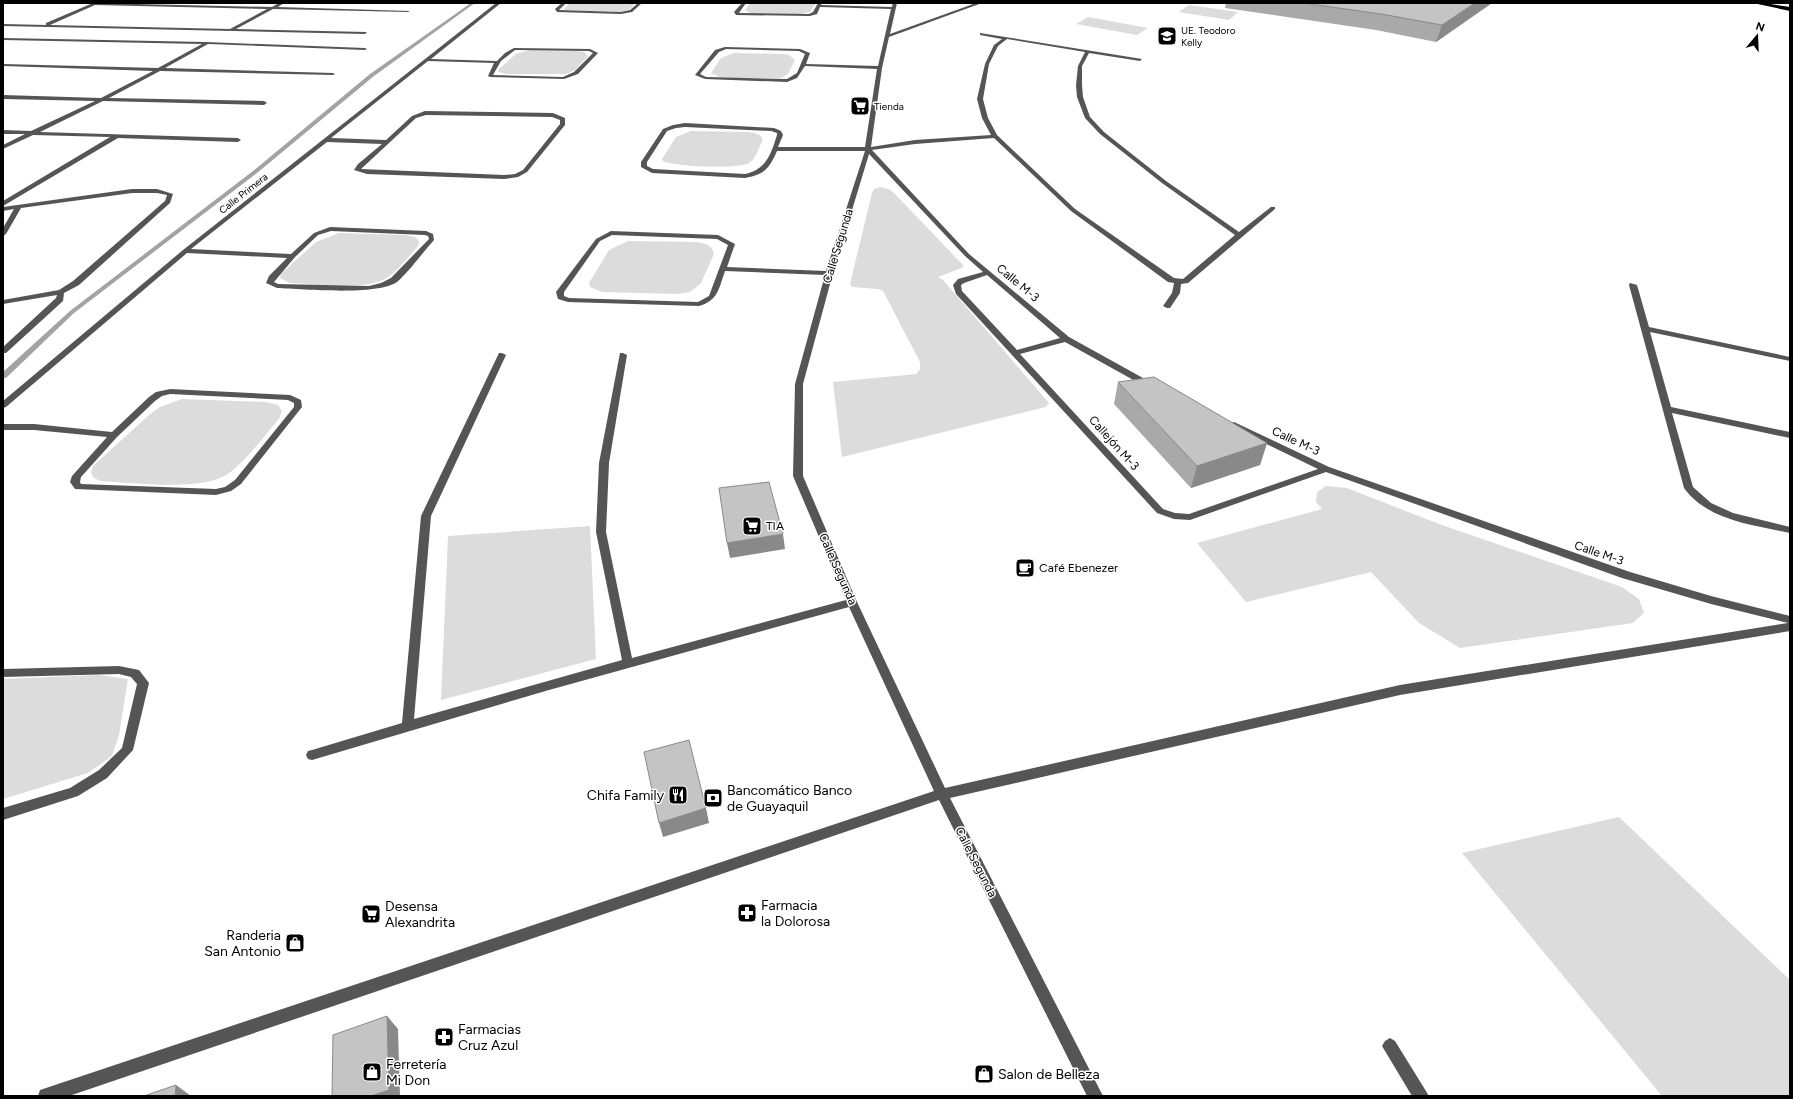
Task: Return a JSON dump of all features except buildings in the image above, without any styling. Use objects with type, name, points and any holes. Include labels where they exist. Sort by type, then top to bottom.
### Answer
[{"type":"highway","points":[[1755,3],[1790,8]]},
{"type":"street","points":[[31,31],[96,3],[408,11]]},
{"type":"street","points":[[3,146],[101,100],[282,3]]},
{"type":"street","name":"Calle Primera","points":[[3,405],[185,251],[499,3]]},
{"type":"street","points":[[564,3],[557,9],[558,11],[621,13],[631,11],[640,3]]},
{"type":"street","points":[[744,3],[736,12],[738,14],[810,15],[815,13],[820,5],[895,6]]},
{"type":"street","points":[[886,37],[980,3]]},
{"type":"street","name":"Calle Segunda","points":[[895,6],[886,37],[880,68],[868,149],[829,273],[799,384],[798,476],[852,602],[942,794],[1095,1096]]},
{"type":"street","points":[[3,25],[365,33]]},
{"type":"street","points":[[3,42],[25,34]]},
{"type":"street","points":[[982,34],[1140,60]]},
{"type":"street","points":[[3,38],[206,43],[365,50]]},
{"type":"street","points":[[1006,38],[996,45],[987,64],[980,98],[985,118],[995,136],[1073,210],[1171,280],[1178,282],[1185,281],[1273,208]]},
{"type":"street","points":[[725,48],[800,50],[808,53],[804,65],[795,78],[787,81],[705,78],[697,75],[717,51],[725,48]]},
{"type":"street","points":[[426,60],[499,62],[510,51],[521,49],[590,50],[596,53],[576,73],[564,78],[490,76],[492,70],[499,62]]},
{"type":"street","points":[[1087,52],[1080,66],[1079,85],[1080,97],[1087,117],[1102,133],[1164,182],[1239,235]]},
{"type":"street","points":[[3,65],[333,74]]},
{"type":"street","points":[[804,65],[880,68]]},
{"type":"street","points":[[3,97],[264,103]]},
{"type":"street","points":[[326,140],[387,142],[414,117],[425,113],[553,115],[563,118],[562,124],[525,171],[516,176],[504,177],[357,170],[360,164],[387,142]]},
{"type":"street","points":[[674,126],[772,129],[779,132],[780,135],[776,149],[762,170],[745,176],[652,171],[644,167],[644,162],[665,130],[674,126]]},
{"type":"street","points":[[3,132],[238,140]]},
{"type":"street","points":[[3,204],[118,135]]},
{"type":"street","points":[[776,149],[868,149],[915,142],[995,136]]},
{"type":"street","name":"Calle M-3","points":[[868,149],[967,256],[1066,339],[1139,380],[1160,390]]},
{"type":"street","points":[[3,209],[132,192],[157,191],[170,194],[168,202],[76,283],[61,292],[3,302]]},
{"type":"street","points":[[3,234],[19,207]]},
{"type":"street","points":[[185,251],[293,256],[316,234],[330,229],[426,233],[431,235],[432,239],[394,280],[383,285],[369,288],[277,286],[270,283],[272,278],[293,256]]},
{"type":"street","points":[[611,233],[718,237],[732,244],[723,269],[712,296],[707,301],[699,304],[568,300],[561,297],[560,292],[598,240],[611,233]]},
{"type":"street","points":[[723,269],[829,273]]},
{"type":"street","name":"Callejón M-3","points":[[988,273],[961,281],[958,285],[959,292],[1160,511],[1174,516],[1190,517],[1326,469]]},
{"type":"street","points":[[1167,306],[1176,293],[1178,282]]},
{"type":"street","points":[[1633,285],[1689,488],[1708,505],[1730,516],[1790,530]]},
{"type":"street","points":[[3,351],[60,299],[61,292]]},
{"type":"street","points":[[1645,329],[1790,359]]},
{"type":"street","points":[[1015,353],[1066,339]]},
{"type":"street","points":[[408,726],[426,516],[502,355]]},
{"type":"street","points":[[623,356],[604,463],[601,532],[628,663]]},
{"type":"street","points":[[3,427],[34,427],[114,435],[152,399],[159,394],[170,392],[290,398],[298,402],[298,407],[238,482],[228,489],[216,492],[78,487],[75,482],[76,476],[114,435]]},
{"type":"street","points":[[1667,409],[1790,435]]},
{"type":"street","name":"Calle M-3","points":[[1225,421],[1326,469],[1626,575],[1711,600],[1790,620]]},
{"type":"street","points":[[312,755],[628,663],[802,617],[852,602]]},
{"type":"street","points":[[46,1096],[942,794],[1400,690],[1790,627]]},
{"type":"street","points":[[3,673],[119,670],[135,673],[143,683],[127,750],[103,774],[74,792],[3,814]]},
{"type":"street","points":[[1390,1046],[1421,1096]]},
{"type":"shaded area","points":[[570,3],[635,3],[630,9],[623,12],[565,10],[564,9]]},
{"type":"shaded area","points":[[750,3],[816,3],[810,12],[799,14],[750,13],[745,10]]},
{"type":"shaded area","points":[[1189,5],[1238,12],[1229,20],[1179,12]]},
{"type":"shaded area","points":[[1088,17],[1148,28],[1137,35],[1076,24]]},
{"type":"shaded area","points":[[530,50],[577,51],[584,52],[588,56],[575,70],[566,74],[506,74],[499,72],[498,70],[516,54]]},
{"type":"shaded area","points":[[734,53],[782,54],[789,55],[795,60],[788,74],[781,78],[722,78],[711,73],[721,58]]},
{"type":"shaded area","points":[[691,131],[747,132],[758,134],[763,139],[754,159],[743,165],[720,167],[692,166],[663,161],[662,159],[676,137]]},
{"type":"shaded area","points":[[880,187],[889,189],[895,194],[964,266],[938,277],[943,280],[1049,403],[1046,407],[842,457],[833,382],[916,374],[920,369],[920,362],[883,291],[878,289],[852,287],[850,284],[872,193],[874,189]]},
{"type":"shaded area","points":[[339,233],[406,235],[415,237],[419,241],[418,246],[399,268],[390,276],[377,282],[353,285],[325,285],[290,283],[280,278],[281,274],[316,242]]},
{"type":"shaded area","points":[[628,241],[697,242],[710,246],[714,254],[701,283],[690,292],[677,294],[602,292],[590,287],[589,283],[609,250]]},
{"type":"shaded area","points":[[182,399],[266,402],[278,405],[282,411],[279,419],[247,457],[233,470],[215,480],[200,483],[166,485],[101,481],[94,478],[91,473],[93,466],[150,414],[160,407]]},
{"type":"shaded area","points":[[1326,486],[1347,488],[1439,524],[1622,587],[1639,599],[1644,613],[1633,623],[1460,648],[1419,623],[1371,572],[1246,602],[1197,543],[1322,509],[1316,502],[1317,492]]},
{"type":"shaded area","points":[[590,526],[596,659],[441,700],[448,536]]},
{"type":"shaded area","points":[[99,675],[128,679],[119,735],[112,756],[88,773],[3,799],[3,679]]},
{"type":"shaded area","points":[[1619,817],[1790,980],[1790,1096],[1662,1096],[1462,853]]},
{"type":"waterway","points":[[3,376],[72,312],[255,172],[372,75],[473,3]]},
{"type":"place","name":"UE. Teodoro Kelly","points":[[1167,36]]},
{"type":"place","name":"Tienda","points":[[860,106]]},
{"type":"place","name":"TIA","points":[[752,526]]},
{"type":"place","name":"Café Ebenezer","points":[[1025,568]]},
{"type":"place","name":"Chifa Family","points":[[678,795]]},
{"type":"place","name":"Bancomático Banco de Guayaquil","points":[[713,798]]},
{"type":"place","name":"Farmacia la Dolorosa","points":[[747,913]]},
{"type":"place","name":"Desensa Alexandrita","points":[[371,914]]},
{"type":"place","name":"Randeria San Antonio","points":[[295,943]]},
{"type":"place","name":"Farmacias Cruz Azul","points":[[444,1037]]},
{"type":"place","name":"Ferretería Mi Don","points":[[372,1072]]},
{"type":"place","name":"Salon de Belleza","points":[[984,1074]]}]
